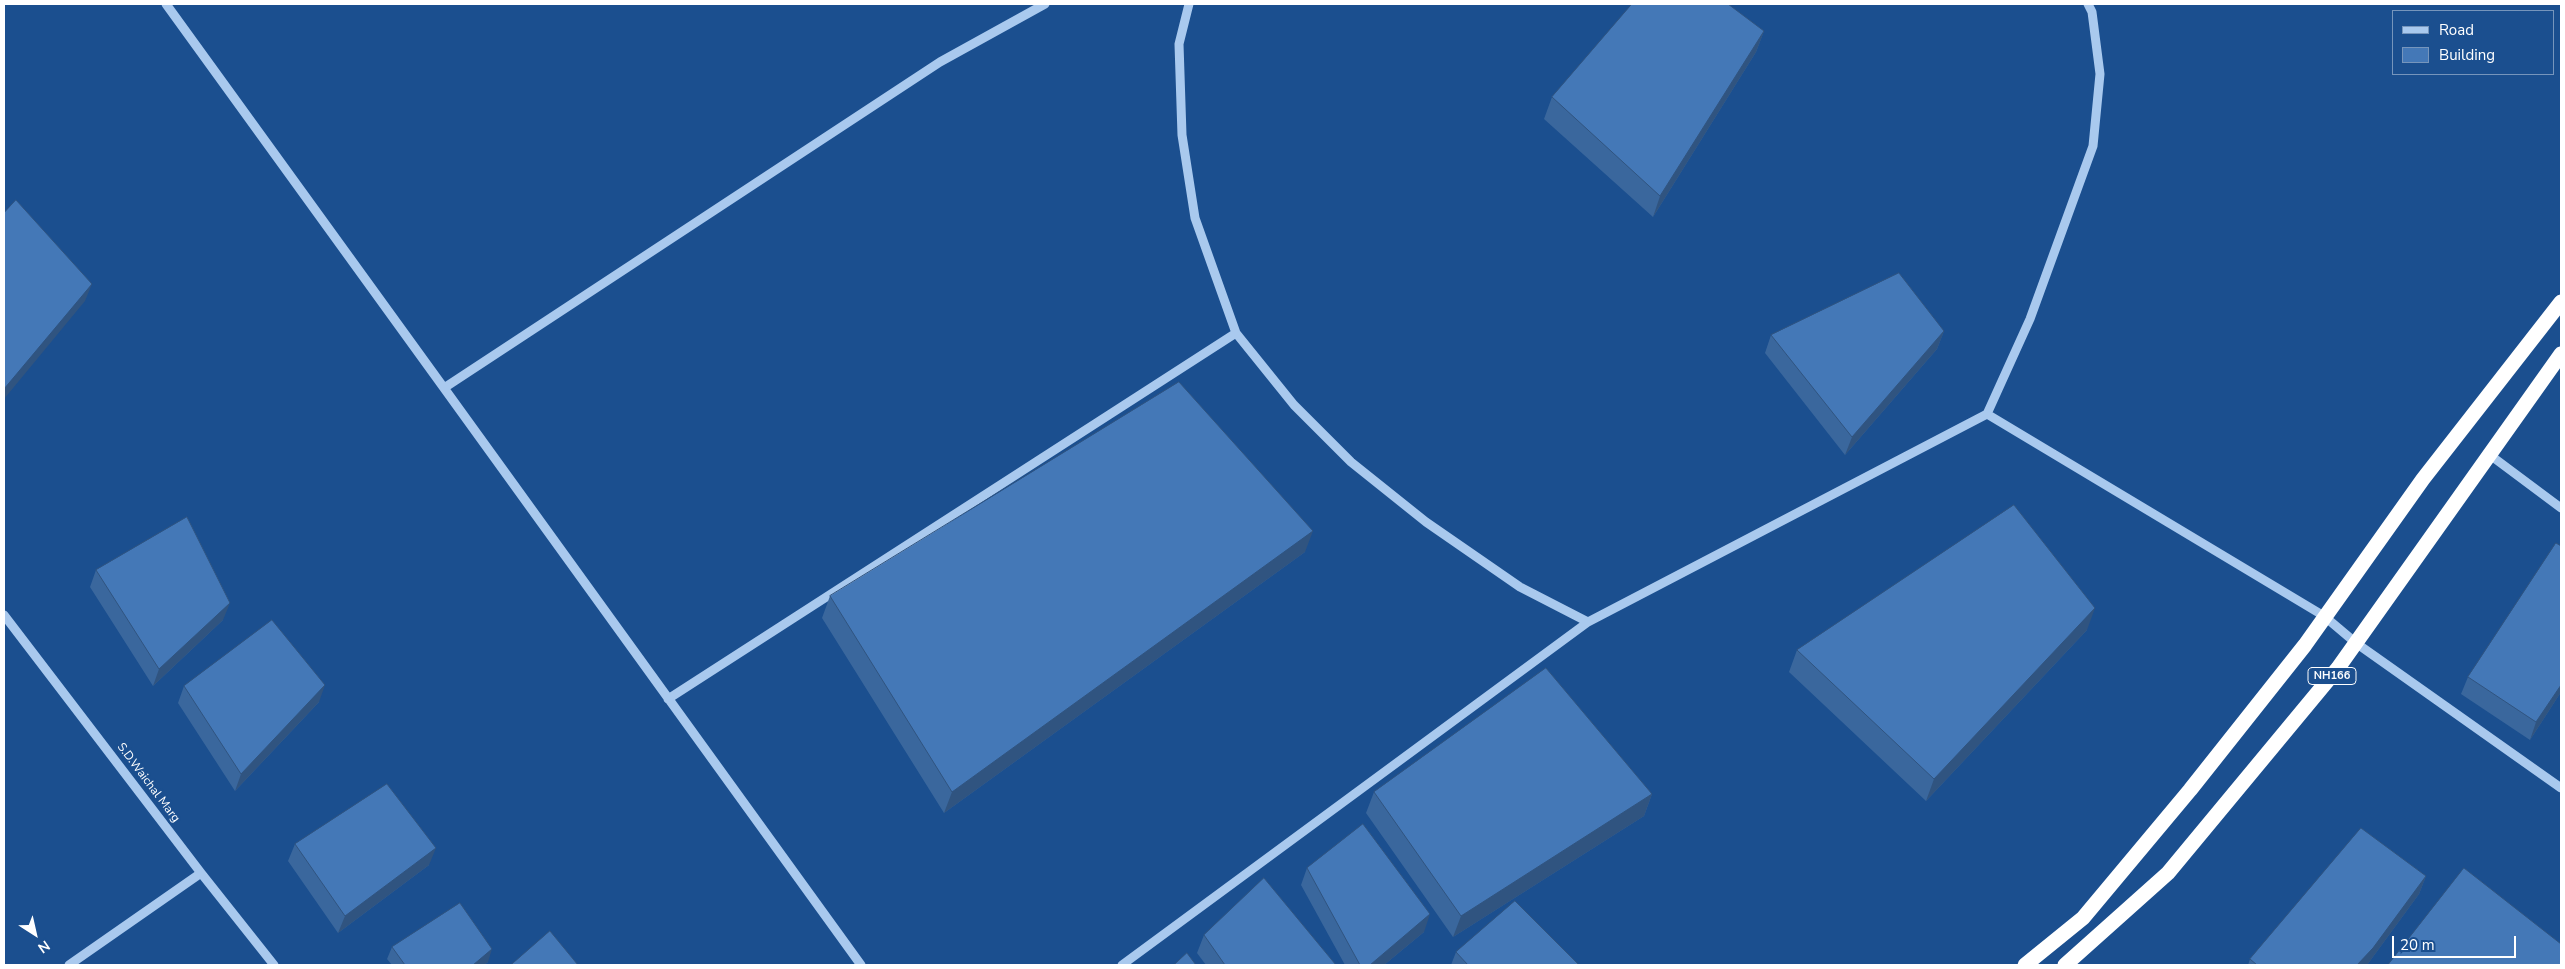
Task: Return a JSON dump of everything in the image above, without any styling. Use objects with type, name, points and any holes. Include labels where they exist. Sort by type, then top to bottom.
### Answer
[{"type":"highway","name":"NH166","points":[[2024,965],[2083,918],[2196,782],[2305,645],[2423,479],[2561,302]]},
{"type":"highway","name":"NH166","points":[[2065,965],[2168,874],[2338,668],[2561,354]]},
{"type":"street","points":[[166,4],[861,965]]},
{"type":"street","points":[[444,388],[940,62],[1045,4]]},
{"type":"street","points":[[1189,4],[1179,44],[1182,135],[1195,218],[1236,333],[1294,405],[1351,462],[1426,522],[1520,587],[1588,622]]},
{"type":"street","points":[[1122,965],[1588,622],[1988,414],[2030,318],[2093,146],[2100,74],[2092,12],[2088,4]]},
{"type":"street","points":[[668,699],[1236,333]]},
{"type":"street","points":[[1988,414],[2324,616],[2356,643],[2561,788]]},
{"type":"street","points":[[2490,455],[2561,508]]},
{"type":"street","name":"S.D.Waichal Marg","points":[[4,615],[201,873],[274,965]]},
{"type":"street","points":[[69,965],[201,873]]},
{"type":"building","points":[[1632,4],[1728,4],[1764,31],[1660,196],[1552,97]]},
{"type":"building","points":[[16,200],[92,284],[4,389],[4,213]]},
{"type":"building","points":[[1899,273],[1944,331],[1852,437],[1771,335]]},
{"type":"building","points":[[1179,382],[1313,531],[952,792],[830,596]]},
{"type":"building","points":[[2014,505],[2095,608],[1934,779],[1797,650]]},
{"type":"building","points":[[187,517],[230,603],[159,669],[96,570]]},
{"type":"building","points":[[2556,543],[2561,546],[2561,685],[2536,722],[2468,677]]},
{"type":"building","points":[[272,620],[325,685],[241,774],[184,686]]},
{"type":"building","points":[[1546,668],[1652,794],[1461,916],[1374,792]]},
{"type":"building","points":[[387,784],[436,848],[345,916],[295,844]]},
{"type":"building","points":[[1363,824],[1430,914],[1370,965],[1360,965],[1307,868]]},
{"type":"building","points":[[2361,828],[2426,876],[2373,948],[2357,965],[2257,965],[2250,959]]},
{"type":"building","points":[[2464,868],[2561,944],[2561,965],[2388,965]]},
{"type":"building","points":[[1264,878],[1336,965],[1225,965],[1204,935]]},
{"type":"building","points":[[1515,901],[1579,965],[1468,965],[1456,952]]},
{"type":"building","points":[[460,903],[492,949],[473,965],[405,965],[392,947]]},
{"type":"building","points":[[550,931],[578,965],[511,965]]},
{"type":"building","points":[[1187,953],[1196,965],[1174,965]]}]
